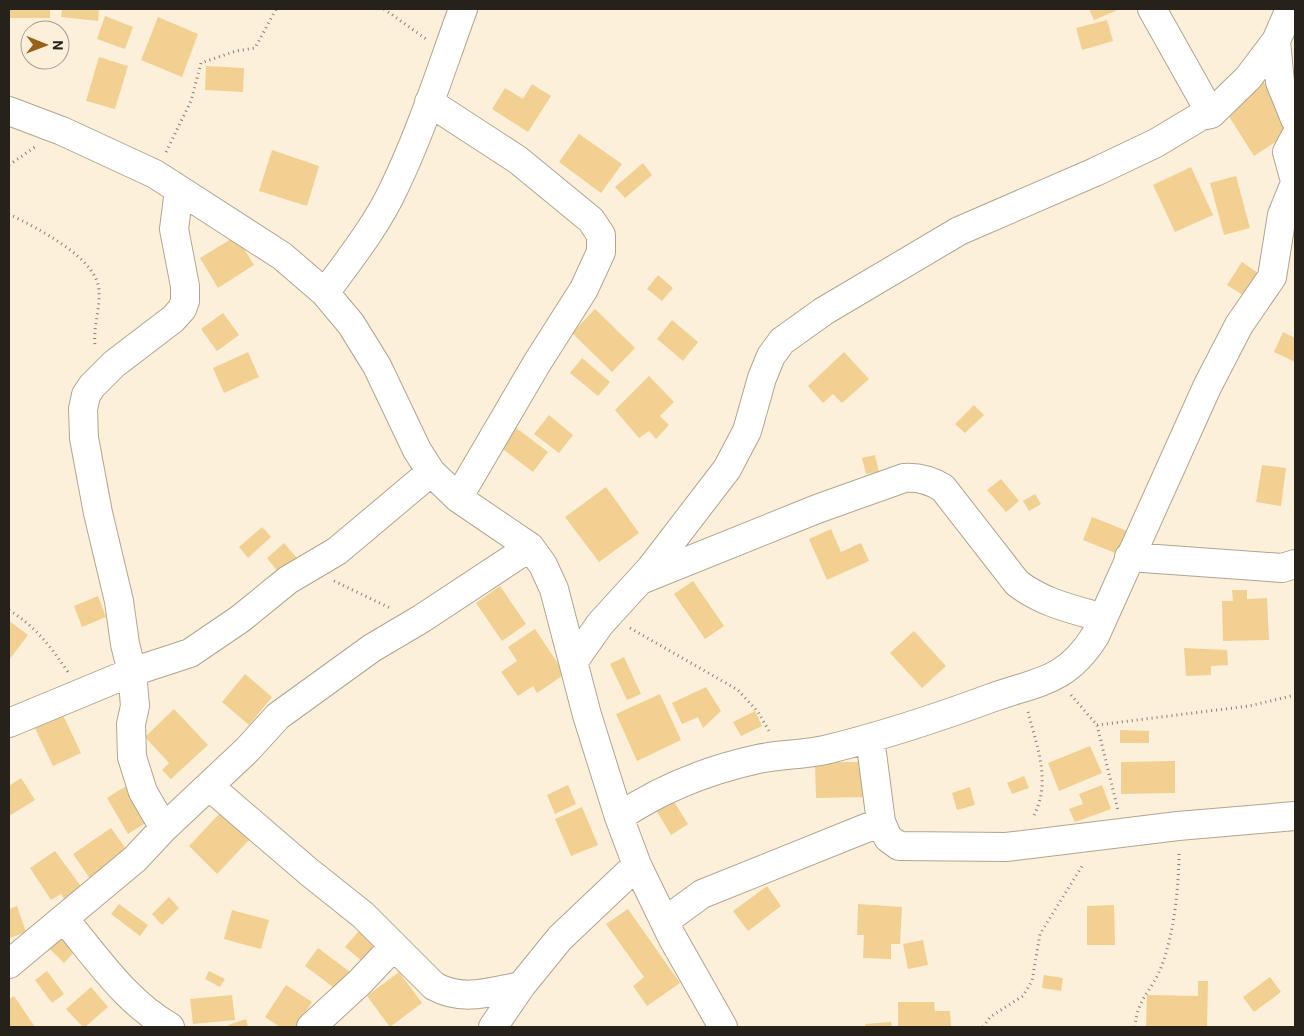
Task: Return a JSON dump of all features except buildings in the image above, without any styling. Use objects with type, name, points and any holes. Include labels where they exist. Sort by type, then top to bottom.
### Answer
[{"type":"street","points":[[325,293],[359,246],[394,189],[429,102],[463,9]]},
{"type":"street","points":[[1152,9],[1211,114]]},
{"type":"street","points":[[574,661],[608,615],[639,581],[721,476],[740,448],[754,412],[762,378],[770,356],[782,341],[824,311],[959,231],[1095,172],[1156,143],[1201,116],[1211,114],[1248,78],[1276,41],[1290,9]]},
{"type":"street","points":[[1276,41],[1280,82],[1295,119]]},
{"type":"street","points":[[429,102],[518,160],[591,220],[601,235],[601,252],[584,289],[536,363],[458,498]]},
{"type":"street","points":[[9,111],[62,131],[155,174],[282,256],[325,293],[351,324],[377,366],[417,450],[431,472],[458,498],[530,547],[543,565],[554,589],[587,715],[619,817],[637,865],[665,921],[723,1027]]},
{"type":"street","points":[[619,817],[646,798],[733,766],[782,755],[823,751],[870,738],[1042,682],[1068,669],[1083,654],[1103,618],[1129,557],[1238,325],[1272,277],[1282,214],[1295,182],[1287,152],[1295,137]]},
{"type":"street","points":[[164,828],[143,792],[132,757],[131,724],[135,706],[132,672],[84,438],[84,409],[86,395],[100,378],[135,346],[172,319],[182,309],[185,301],[186,286],[174,229],[179,190]]},
{"type":"street","points":[[9,723],[132,672],[190,653],[240,618],[288,580],[336,550],[431,472]]},
{"type":"street","points":[[639,581],[817,509],[904,478],[918,478],[932,481],[943,488],[1017,583],[1032,594],[1052,603],[1103,618]]},
{"type":"street","points":[[9,964],[65,920],[135,859],[164,828],[247,750],[278,716],[372,648],[530,547]]},
{"type":"street","points":[[1129,557],[1282,568],[1295,564]]},
{"type":"street","points":[[870,738],[880,822],[888,838],[900,846],[1006,847],[1113,836],[1178,826],[1295,816]]},
{"type":"street","points":[[209,786],[309,872],[364,915],[420,974],[434,986],[447,993],[482,994],[521,986]]},
{"type":"street","points":[[665,921],[702,894],[880,822]]},
{"type":"street","points":[[493,1027],[521,986],[560,938],[637,865]]},
{"type":"street","points":[[65,920],[134,1002],[153,1018],[170,1027]]},
{"type":"street","points":[[311,1027],[360,982],[394,946]]},
{"type":"path","points":[[155,174],[191,102],[201,63],[236,51],[255,48],[276,9]]},
{"type":"path","points":[[384,9],[447,54]]},
{"type":"path","points":[[9,214],[79,255],[91,268],[99,292],[95,343],[100,378]]},
{"type":"path","points":[[310,568],[392,609],[420,619]]},
{"type":"path","points":[[9,610],[30,624],[53,650],[82,694]]},
{"type":"path","points":[[608,615],[738,690],[758,712],[782,755]]},
{"type":"path","points":[[983,1027],[990,1017],[1023,996],[1032,981],[1040,934],[1113,836],[1114,786],[1097,725],[1055,676]]},
{"type":"path","points":[[1006,847],[1034,816],[1042,792],[1043,768],[1022,688]]},
{"type":"path","points":[[1097,725],[1249,706],[1295,695]]},
{"type":"path","points":[[1135,1027],[1136,1010],[1162,967],[1169,943],[1179,870],[1178,826]]}]
